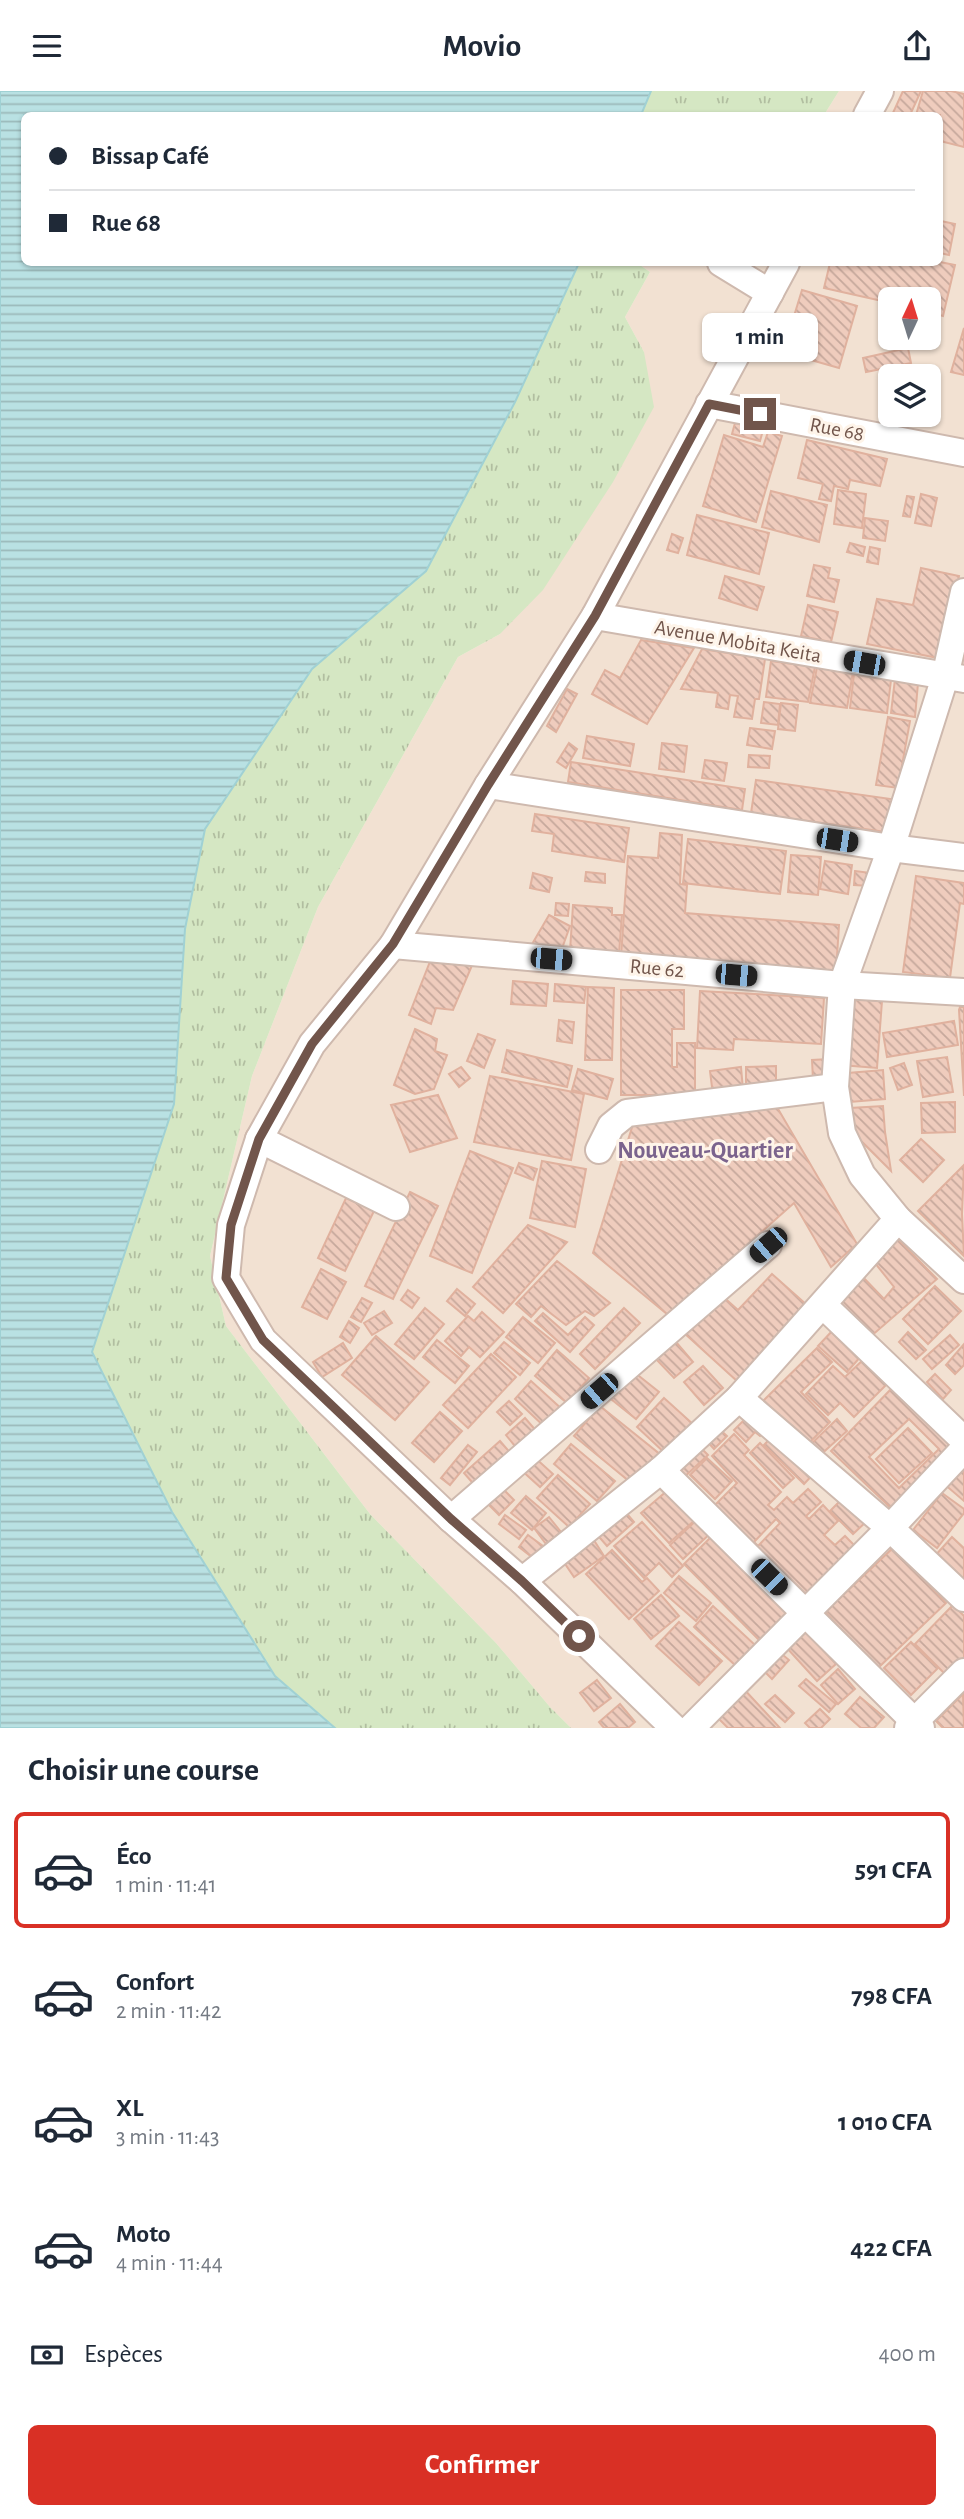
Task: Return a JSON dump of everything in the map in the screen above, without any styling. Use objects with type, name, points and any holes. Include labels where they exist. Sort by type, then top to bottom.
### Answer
[{"type":"street","points":[[869,112],[880,91]]},
{"type":"street","points":[[726,266],[770,293]]},
{"type":"street","points":[[674,1728],[522,1581],[451,1519],[263,1340],[226,1278],[231,1225],[259,1139],[312,1044],[393,944],[488,785],[595,616],[784,266]]},
{"type":"street","name":"Rue 68","points":[[709,404],[964,453]]},
{"type":"street","points":[[964,592],[955,678],[842,985],[835,1087],[842,1133],[862,1175],[898,1219],[964,1280]]},
{"type":"street","name":"Avenue Mobita Keita","points":[[595,616],[955,678]]},
{"type":"street","points":[[488,785],[964,857]]},
{"type":"street","name":"Rue 62","points":[[393,944],[842,985],[964,992]]},
{"type":"street","points":[[599,1150],[611,1126],[627,1113],[835,1087]]},
{"type":"street","points":[[259,1139],[396,1207]]},
{"type":"street","points":[[522,1581],[661,1470],[739,1398],[898,1219]]},
{"type":"street","points":[[451,1519],[768,1245]]},
{"type":"street","points":[[822,1305],[964,1440]]},
{"type":"street","points":[[739,1398],[890,1528],[964,1598]]},
{"type":"street","points":[[691,1728],[890,1528],[964,1448]]},
{"type":"street","points":[[661,1470],[914,1726],[964,1672]]},
{"type":"shaded area","points":[[839,91],[964,91],[964,1728],[571,1728],[496,1643],[370,1514],[226,1326],[210,1256],[252,1076],[318,907],[458,657],[500,634],[644,352],[625,317],[650,272],[641,266],[943,266],[943,112],[826,112]]},
{"type":"green space","points":[[651,91],[839,91],[826,112],[642,112]]},
{"type":"green space","points":[[578,266],[641,266],[650,272],[625,317],[644,352],[654,407],[613,482],[543,590],[500,634],[458,657],[318,907],[252,1076],[210,1256],[226,1326],[370,1514],[496,1643],[571,1728],[335,1728],[275,1676],[172,1512],[92,1352],[174,1105],[185,929],[205,829],[312,669],[426,571],[515,402]]},
{"type":"water","points":[[0,91],[651,91],[642,112],[21,112],[21,266],[578,266],[515,402],[426,571],[312,669],[205,829],[185,929],[174,1104],[92,1352],[172,1512],[275,1676],[335,1728],[0,1728]]},
{"type":"building","points":[[903,91],[921,91],[911,112],[893,112]]},
{"type":"building","points":[[923,91],[964,94],[964,147],[943,142],[943,112],[917,112]]},
{"type":"building","points":[[943,221],[955,224],[949,255],[943,254]]},
{"type":"building","points":[[943,263],[955,265],[943,316],[942,287],[878,287],[878,300],[824,288],[829,266],[943,266]]},
{"type":"building","points":[[802,290],[857,306],[839,368],[783,352]]},
{"type":"building","points":[[964,328],[964,375],[951,372]]},
{"type":"building","points":[[908,350],[911,363],[878,364],[878,370],[866,372],[863,358]]},
{"type":"building","points":[[735,423],[763,430],[760,441],[732,434]]},
{"type":"building","points":[[768,432],[782,436],[756,522],[703,506],[724,435],[763,447]]},
{"type":"building","points":[[807,440],[887,459],[880,486],[850,480],[848,489],[834,486],[831,501],[819,499],[823,484],[798,478]]},
{"type":"building","points":[[838,490],[866,494],[862,528],[834,524]]},
{"type":"building","points":[[771,491],[827,505],[819,542],[762,527]]},
{"type":"building","points":[[921,494],[937,498],[931,526],[915,523]]},
{"type":"building","points":[[907,496],[914,497],[910,517],[903,516]]},
{"type":"building","points":[[697,515],[769,533],[759,574],[687,555]]},
{"type":"building","points":[[865,518],[888,521],[885,541],[863,538]]},
{"type":"building","points":[[672,534],[683,538],[678,553],[667,550]]},
{"type":"building","points":[[850,543],[865,547],[863,556],[847,552]]},
{"type":"building","points":[[870,547],[880,549],[878,564],[867,562]]},
{"type":"building","points":[[814,565],[830,568],[828,578],[839,580],[834,602],[807,596]]},
{"type":"building","points":[[921,568],[959,576],[943,659],[867,644],[877,599],[913,605]]},
{"type":"building","points":[[725,576],[764,587],[757,610],[719,598]]},
{"type":"building","points":[[808,605],[838,612],[831,642],[801,636]]},
{"type":"building","points":[[641,640],[694,648],[647,724],[592,694],[605,670],[620,678]]},
{"type":"building","points":[[702,649],[765,659],[759,699],[755,699],[752,719],[734,717],[738,696],[730,695],[728,709],[716,707],[718,693],[681,689]]},
{"type":"building","points":[[771,661],[815,667],[808,702],[766,697]]},
{"type":"building","points":[[817,667],[853,672],[847,708],[810,703]]},
{"type":"building","points":[[854,674],[891,680],[887,713],[850,708]]},
{"type":"building","points":[[895,679],[918,683],[915,717],[891,713]]},
{"type":"building","points":[[567,689],[577,694],[556,732],[547,726]]},
{"type":"building","points":[[764,702],[780,704],[778,725],[761,723]]},
{"type":"building","points":[[781,703],[798,705],[795,731],[778,729]]},
{"type":"building","points":[[888,717],[910,721],[898,788],[876,785]]},
{"type":"building","points":[[750,728],[775,731],[772,749],[747,745]]},
{"type":"building","points":[[587,736],[634,744],[630,766],[583,758]]},
{"type":"building","points":[[569,743],[577,749],[566,768],[557,762]]},
{"type":"building","points":[[662,743],[687,746],[684,772],[659,769]]},
{"type":"building","points":[[749,755],[770,756],[769,768],[748,767]]},
{"type":"building","points":[[705,760],[727,763],[724,781],[702,778]]},
{"type":"building","points":[[571,762],[745,789],[742,810],[568,782]]},
{"type":"building","points":[[756,780],[898,800],[893,833],[751,813]]},
{"type":"building","points":[[535,814],[629,828],[624,862],[552,851],[554,834],[532,831]]},
{"type":"building","points":[[660,833],[682,835],[680,884],[687,885],[685,913],[839,925],[836,972],[621,956],[628,856],[658,858]]},
{"type":"building","points":[[688,839],[786,851],[780,894],[683,883]]},
{"type":"building","points":[[791,855],[821,857],[818,895],[788,892]]},
{"type":"building","points":[[825,861],[852,865],[848,894],[820,889]]},
{"type":"building","points":[[855,871],[871,873],[870,886],[854,885]]},
{"type":"building","points":[[586,872],[605,874],[605,883],[585,881]]},
{"type":"building","points":[[533,873],[552,878],[549,892],[530,888]]},
{"type":"building","points":[[916,876],[964,883],[964,904],[960,903],[950,978],[903,972]]},
{"type":"building","points":[[556,903],[569,904],[568,916],[555,915]]},
{"type":"building","points":[[573,905],[612,908],[612,915],[622,915],[619,954],[570,951]]},
{"type":"building","points":[[549,915],[570,926],[560,954],[531,946]]},
{"type":"building","points":[[431,959],[473,963],[453,1010],[436,1008],[431,1024],[409,1015]]},
{"type":"building","points":[[513,981],[548,984],[546,1006],[511,1004]]},
{"type":"building","points":[[555,984],[586,987],[584,1003],[554,1001]]},
{"type":"building","points":[[588,987],[614,988],[612,1060],[585,1060]]},
{"type":"building","points":[[621,990],[684,990],[684,1029],[672,1029],[672,1067],[677,1067],[677,1043],[695,1043],[695,1095],[621,1095]]},
{"type":"building","points":[[700,991],[824,998],[821,1044],[734,1039],[733,1050],[697,1048]]},
{"type":"building","points":[[846,998],[882,1001],[877,1068],[841,1065]]},
{"type":"building","points":[[964,1007],[964,1096],[959,1010]]},
{"type":"building","points":[[559,1020],[574,1022],[572,1043],[557,1041]]},
{"type":"building","points":[[954,1021],[958,1045],[887,1057],[883,1033]]},
{"type":"building","points":[[415,1029],[437,1039],[435,1051],[447,1055],[434,1089],[415,1094],[394,1085]]},
{"type":"building","points":[[478,1034],[495,1040],[484,1068],[467,1061]]},
{"type":"building","points":[[507,1050],[572,1066],[567,1087],[502,1072]]},
{"type":"building","points":[[947,1057],[953,1092],[923,1097],[917,1061]]},
{"type":"building","points":[[829,1059],[829,1080],[813,1080],[812,1060]]},
{"type":"building","points":[[904,1063],[912,1085],[898,1090],[890,1068]]},
{"type":"building","points":[[776,1066],[776,1086],[746,1088],[746,1067]]},
{"type":"building","points":[[461,1067],[470,1078],[459,1087],[449,1074]]},
{"type":"building","points":[[741,1067],[743,1090],[713,1095],[710,1071]]},
{"type":"building","points":[[578,1069],[613,1079],[607,1099],[572,1090]]},
{"type":"building","points":[[883,1070],[885,1099],[850,1102],[848,1073]]},
{"type":"building","points":[[490,1076],[584,1094],[571,1160],[474,1142]]},
{"type":"building","points":[[438,1095],[457,1138],[410,1152],[391,1105]]},
{"type":"building","points":[[774,1102],[857,1244],[831,1267],[794,1203],[668,1315],[593,1253],[634,1121]]},
{"type":"building","points":[[955,1102],[955,1132],[922,1133],[921,1103]]},
{"type":"building","points":[[883,1106],[891,1171],[853,1133],[850,1108]]},
{"type":"building","points":[[921,1139],[944,1160],[923,1182],[900,1160]]},
{"type":"building","points":[[470,1151],[513,1168],[472,1273],[430,1256]]},
{"type":"building","points":[[542,1161],[586,1169],[575,1227],[530,1218]]},
{"type":"building","points":[[519,1163],[537,1169],[533,1180],[515,1173]]},
{"type":"building","points":[[964,1165],[962,1214],[964,1256],[918,1211]]},
{"type":"building","points":[[410,1192],[438,1206],[393,1299],[365,1286]]},
{"type":"building","points":[[346,1198],[374,1211],[345,1271],[318,1258]]},
{"type":"building","points":[[528,1225],[567,1242],[503,1313],[473,1287]]},
{"type":"building","points":[[898,1239],[937,1279],[869,1338],[833,1301],[863,1277],[884,1299],[894,1287],[875,1263]]},
{"type":"building","points":[[557,1261],[610,1303],[594,1316],[585,1311],[566,1325],[541,1306],[531,1317],[516,1304]]},
{"type":"building","points":[[321,1269],[346,1282],[327,1319],[302,1307]]},
{"type":"building","points":[[772,1274],[807,1305],[737,1381],[684,1333],[720,1294],[738,1310]]},
{"type":"building","points":[[935,1286],[961,1311],[928,1344],[903,1319]]},
{"type":"building","points":[[457,1289],[475,1304],[465,1316],[447,1301]]},
{"type":"building","points":[[408,1290],[419,1298],[412,1308],[401,1300]]},
{"type":"building","points":[[362,1298],[372,1303],[361,1322],[351,1317]]},
{"type":"building","points":[[425,1308],[444,1324],[414,1359],[395,1344]]},
{"type":"building","points":[[624,1308],[640,1323],[595,1369],[580,1354]]},
{"type":"building","points":[[384,1311],[392,1323],[372,1335],[364,1323]]},
{"type":"building","points":[[482,1312],[504,1332],[480,1357],[469,1347],[461,1356],[445,1341],[468,1316],[474,1321]]},
{"type":"building","points":[[543,1313],[568,1335],[585,1317],[594,1325],[570,1352],[535,1321]]},
{"type":"building","points":[[523,1317],[555,1343],[538,1363],[506,1337]]},
{"type":"building","points":[[349,1321],[359,1328],[350,1343],[340,1337]]},
{"type":"building","points":[[834,1329],[862,1355],[847,1372],[818,1346]]},
{"type":"building","points":[[908,1332],[926,1350],[916,1359],[899,1342]]},
{"type":"building","points":[[950,1335],[959,1345],[932,1369],[923,1359]]},
{"type":"building","points":[[376,1336],[429,1382],[395,1420],[342,1375]]},
{"type":"building","points":[[437,1340],[469,1366],[455,1383],[423,1357]]},
{"type":"building","points":[[504,1342],[530,1363],[520,1375],[494,1353]]},
{"type":"building","points":[[676,1342],[693,1362],[674,1378],[656,1359]]},
{"type":"building","points":[[343,1343],[352,1358],[322,1377],[313,1362]]},
{"type":"building","points":[[964,1344],[964,1365],[955,1374],[946,1365]]},
{"type":"building","points":[[817,1348],[832,1362],[801,1392],[830,1422],[806,1446],[762,1402]]},
{"type":"building","points":[[557,1350],[589,1378],[567,1403],[535,1376]]},
{"type":"building","points":[[491,1354],[516,1377],[468,1428],[443,1405]]},
{"type":"building","points":[[864,1359],[888,1383],[854,1417],[840,1403],[828,1415],[806,1394],[833,1366],[845,1377]]},
{"type":"building","points":[[703,1366],[723,1388],[704,1405],[684,1382]]},
{"type":"building","points":[[634,1372],[659,1392],[636,1419],[611,1399]]},
{"type":"building","points":[[935,1374],[951,1390],[943,1399],[927,1382]]},
{"type":"building","points":[[531,1381],[563,1410],[546,1428],[515,1399]]},
{"type":"building","points":[[894,1386],[956,1445],[893,1510],[831,1451]],"holes":[[[909,1419],[939,1449],[899,1488],[869,1457]]]},
{"type":"building","points":[[664,1398],[694,1425],[667,1455],[637,1427]]},
{"type":"building","points":[[509,1401],[522,1414],[510,1425],[497,1412]]},
{"type":"building","points":[[600,1406],[661,1455],[635,1486],[574,1436]]},
{"type":"building","points":[[440,1412],[462,1431],[434,1462],[412,1443]]},
{"type":"building","points":[[525,1418],[538,1433],[518,1450],[506,1435]]},
{"type":"building","points":[[745,1419],[770,1426],[760,1436],[755,1432],[746,1442],[734,1430]]},
{"type":"building","points":[[837,1419],[847,1431],[818,1457],[808,1447]]},
{"type":"building","points":[[716,1426],[727,1436],[714,1449],[704,1438]]},
{"type":"building","points":[[908,1428],[932,1453],[899,1483],[876,1459]]},
{"type":"building","points":[[777,1431],[817,1470],[804,1484],[764,1445]]},
{"type":"building","points":[[734,1434],[749,1450],[744,1455],[781,1492],[768,1505],[774,1510],[787,1497],[793,1503],[808,1489],[821,1502],[806,1516],[809,1519],[823,1505],[838,1521],[824,1535],[835,1545],[845,1536],[857,1548],[803,1607],[744,1534],[715,1505],[737,1483],[712,1456]],"holes":[[[776,1519],[780,1523],[758,1546],[754,1542]]]},
{"type":"building","points":[[500,1441],[514,1457],[478,1489],[464,1473]]},
{"type":"building","points":[[760,1443],[794,1478],[783,1488],[750,1453]]},
{"type":"building","points":[[571,1444],[615,1481],[597,1501],[554,1464]]},
{"type":"building","points":[[697,1444],[708,1455],[681,1480],[670,1468]]},
{"type":"building","points":[[468,1445],[477,1452],[450,1485],[441,1478]]},
{"type":"building","points":[[533,1456],[553,1474],[540,1487],[520,1469]]},
{"type":"building","points":[[707,1458],[732,1481],[715,1499],[690,1475]]},
{"type":"building","points":[[964,1462],[964,1501],[943,1483]]},
{"type":"building","points":[[558,1475],[590,1504],[569,1527],[537,1498]]},
{"type":"building","points":[[498,1484],[514,1500],[499,1515],[483,1499]]},
{"type":"building","points":[[668,1490],[695,1520],[669,1543],[641,1513]]},
{"type":"building","points":[[942,1493],[964,1509],[964,1513],[937,1548],[913,1530]]},
{"type":"building","points":[[526,1496],[546,1513],[532,1530],[511,1513]]},
{"type":"building","points":[[844,1497],[868,1520],[853,1534],[830,1511]]},
{"type":"building","points":[[621,1507],[634,1522],[607,1546],[594,1531]]},
{"type":"building","points":[[505,1515],[526,1530],[519,1539],[499,1524]]},
{"type":"building","points":[[702,1515],[715,1529],[683,1559],[670,1545]]},
{"type":"building","points":[[549,1517],[561,1532],[546,1544],[534,1528]]},
{"type":"building","points":[[642,1522],[683,1566],[672,1577],[659,1563],[644,1578],[614,1546]]},
{"type":"building","points":[[590,1534],[604,1556],[574,1577],[559,1555]]},
{"type":"building","points":[[528,1535],[547,1549],[537,1561],[519,1547]]},
{"type":"building","points":[[712,1536],[790,1615],[762,1643],[684,1564]]},
{"type":"building","points":[[952,1537],[964,1548],[964,1585],[933,1558]]},
{"type":"building","points":[[894,1547],[946,1603],[878,1668],[825,1612]]},
{"type":"building","points":[[612,1550],[642,1582],[647,1578],[659,1591],[629,1619],[586,1574]]},
{"type":"building","points":[[679,1576],[711,1603],[696,1621],[664,1593]]},
{"type":"building","points":[[661,1595],[679,1616],[651,1639],[634,1619]]},
{"type":"building","points":[[953,1605],[964,1616],[964,1667],[951,1680],[915,1644]]},
{"type":"building","points":[[713,1606],[755,1645],[736,1666],[694,1627]]},
{"type":"building","points":[[679,1622],[722,1661],[699,1685],[656,1646]]},
{"type":"building","points":[[804,1630],[836,1664],[817,1681],[786,1647]]},
{"type":"building","points":[[911,1642],[938,1668],[911,1695],[884,1668]]},
{"type":"building","points":[[777,1650],[789,1660],[772,1679],[761,1668]]},
{"type":"building","points":[[838,1669],[855,1689],[838,1704],[821,1685]]},
{"type":"building","points":[[806,1679],[836,1704],[829,1712],[799,1686]]},
{"type":"building","points":[[597,1680],[611,1698],[594,1711],[580,1693]]},
{"type":"building","points":[[742,1687],[780,1728],[728,1728],[713,1713]]},
{"type":"building","points":[[963,1694],[964,1728],[943,1728],[936,1721]]},
{"type":"building","points":[[775,1695],[794,1713],[785,1722],[765,1704]]},
{"type":"building","points":[[860,1697],[884,1717],[874,1728],[861,1728],[845,1714]]},
{"type":"building","points":[[620,1704],[635,1722],[628,1728],[604,1728],[599,1722]]},
{"type":"building","points":[[820,1709],[830,1719],[821,1728],[810,1728],[805,1723]]},
{"type":"district","name":"Nouveau-Quartier","points":[[705,1150]]},
{"type":"route","points":[[579,1636],[522,1581],[451,1519],[263,1340],[226,1278],[231,1225],[259,1139],[312,1044],[393,944],[488,785],[595,616],[709,404],[760,414]]}]
